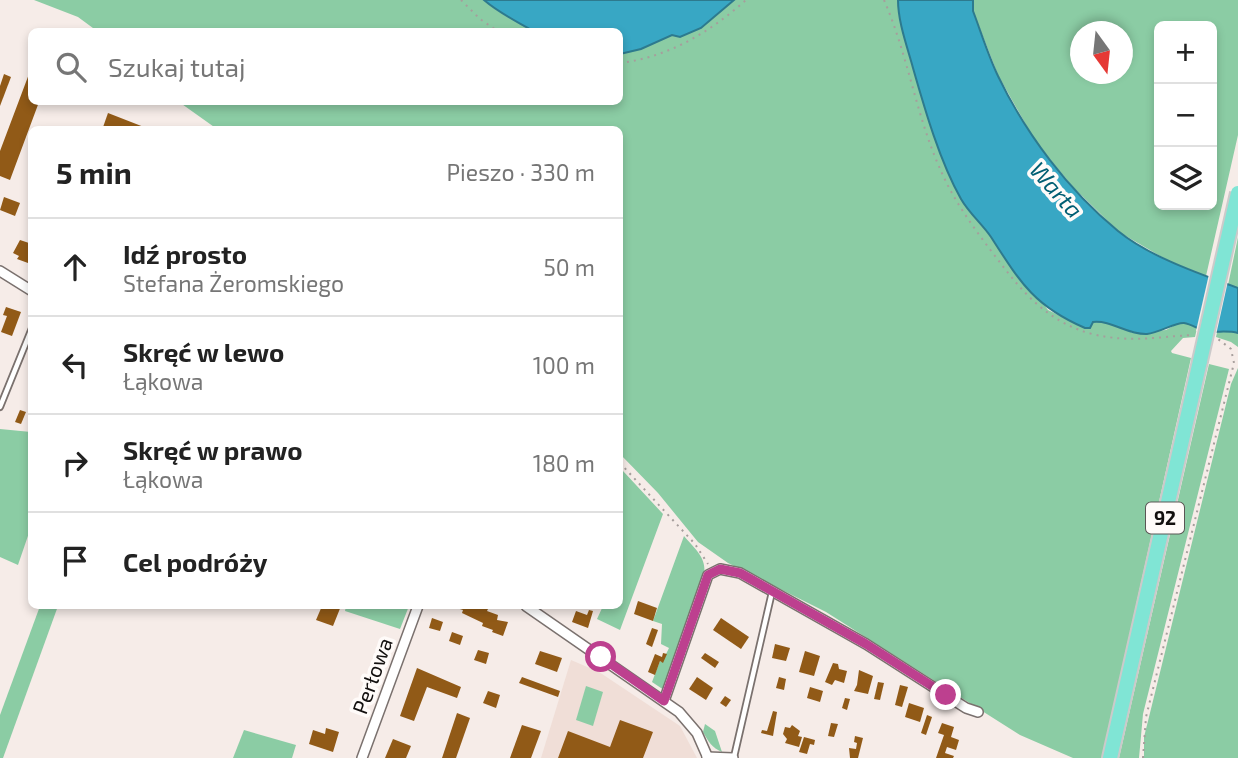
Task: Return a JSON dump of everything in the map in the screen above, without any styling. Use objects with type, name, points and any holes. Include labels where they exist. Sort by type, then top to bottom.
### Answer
[{"type":"main road","name":"92","points":[[1110,758],[1238,193]]},
{"type":"street","points":[[0,271],[28,289]]},
{"type":"street","points":[[664,701],[708,575],[720,569],[740,573],[773,590],[866,644],[966,708],[978,712]]},
{"type":"street","name":"Perłowa","points":[[362,758],[417,609]]},
{"type":"street","points":[[530,609],[664,701],[692,726],[708,757],[734,758]]},
{"type":"lane","points":[[0,407],[28,338]]},
{"type":"lane","points":[[734,758],[773,590]]},
{"type":"path","points":[[461,0],[493,28]]},
{"type":"path","points":[[623,62],[649,56],[700,36],[724,21],[746,0]]},
{"type":"path","points":[[884,0],[893,20],[920,115],[947,185],[990,251],[1031,300],[1066,325],[1102,336],[1148,340],[1192,335]]},
{"type":"path","points":[[1143,758],[1146,717],[1235,360],[1231,349],[1215,338]]},
{"type":"path","points":[[1233,368],[1238,371]]},
{"type":"path","points":[[623,466],[695,544],[708,562],[708,575]]},
{"type":"shaded area","points":[[571,660],[599,672],[680,726],[697,758],[541,758]]},
{"type":"green space","points":[[34,0],[484,0],[528,28],[93,28],[78,17]]},
{"type":"green space","points":[[734,0],[898,0],[904,33],[962,200],[1048,310],[1085,328],[1093,322],[1104,321],[1133,333],[1166,330],[1186,323],[1197,328],[1195,337],[1183,338],[1171,351],[1191,358],[1102,758],[1073,758],[1020,735],[826,612],[728,563],[698,542],[658,493],[623,457],[623,126],[213,126],[183,105],[623,105],[623,53],[641,49],[672,35],[680,37],[701,28]]},
{"type":"green space","points":[[973,0],[1238,0],[1238,135],[1206,276],[1167,260],[1119,232],[1073,187],[1035,141],[998,75],[973,11]]},
{"type":"green space","points":[[1238,237],[1238,288],[1228,285]]},
{"type":"green space","points":[[1228,330],[1238,333],[1238,347],[1216,337],[1217,332]]},
{"type":"green space","points":[[1209,364],[1229,369],[1143,714],[1139,758],[1119,758]]},
{"type":"green space","points":[[1238,368],[1238,758],[1144,758],[1144,737],[1231,384]]},
{"type":"green space","points":[[0,429],[28,432],[28,536],[18,565],[0,557]]},
{"type":"green space","points":[[623,471],[663,514],[620,630],[597,619],[602,609],[623,609]]},
{"type":"green space","points":[[684,536],[702,559],[704,575],[664,690],[652,682],[660,661],[662,662],[669,648],[661,644],[662,624],[653,621]]},
{"type":"green space","points":[[39,609],[57,609],[3,758],[0,758],[0,715]]},
{"type":"green space","points":[[345,609],[408,609],[400,629]]},
{"type":"green space","points":[[586,686],[603,692],[593,726],[576,720]]},
{"type":"green space","points":[[705,724],[715,731],[722,752],[713,746],[703,732]]},
{"type":"green space","points":[[244,730],[296,745],[292,758],[233,758]]},
{"type":"water","points":[[484,0],[734,0],[701,28],[680,37],[672,35],[641,49],[623,53],[623,28],[528,28]]},
{"type":"water","name":"Warta","points":[[898,0],[973,0],[973,11],[988,52],[1009,98],[1035,140],[1065,179],[1118,231],[1145,249],[1238,288],[1238,333],[1205,331],[1184,323],[1147,334],[1100,322],[1093,322],[1090,328],[1085,328],[1040,301],[1020,280],[964,204],[953,184],[923,101],[903,34]]},
{"type":"pier","points":[[1209,274],[1228,281],[1216,335],[1196,331]]},
{"type":"building","points":[[4,74],[11,77],[0,106],[0,86]]},
{"type":"building","points":[[28,77],[28,105],[38,105],[10,180],[0,176],[0,151]]},
{"type":"building","points":[[108,113],[141,126],[103,126]]},
{"type":"building","points":[[4,197],[20,203],[15,216],[0,210]]},
{"type":"building","points":[[20,240],[28,243],[28,263],[17,259],[19,256],[13,253]]},
{"type":"building","points":[[6,307],[21,312],[12,336],[1,332],[7,316],[3,315]]},
{"type":"building","points":[[20,410],[26,412],[21,424],[15,422]]},
{"type":"building","points":[[638,601],[657,608],[653,621],[634,614]]},
{"type":"building","points":[[321,609],[340,609],[333,626],[316,620]]},
{"type":"building","points":[[460,609],[488,609],[487,611],[498,615],[497,620],[508,622],[503,636],[462,613],[463,610]]},
{"type":"building","points":[[589,610],[593,611],[588,628],[572,622],[576,611],[587,615]]},
{"type":"building","points":[[432,618],[443,622],[440,631],[429,628]]},
{"type":"building","points":[[721,618],[749,637],[741,649],[713,630]]},
{"type":"building","points":[[652,628],[658,630],[652,647],[646,644]]},
{"type":"building","points":[[452,632],[463,636],[460,645],[449,641]]},
{"type":"building","points":[[775,644],[790,648],[786,661],[772,658]]},
{"type":"building","points":[[478,650],[489,653],[486,664],[474,660]]},
{"type":"building","points":[[540,651],[562,658],[557,672],[535,664]]},
{"type":"building","points":[[805,651],[820,656],[814,676],[799,672]]},
{"type":"building","points":[[663,653],[667,654],[663,663],[660,661],[655,675],[648,672],[655,654],[662,657]]},
{"type":"building","points":[[705,653],[719,662],[715,668],[701,658]]},
{"type":"building","points":[[833,663],[838,664],[839,669],[847,671],[844,683],[835,680],[832,685],[825,682]]},
{"type":"building","points":[[417,668],[461,687],[457,698],[427,687],[414,721],[400,716]]},
{"type":"building","points":[[859,670],[873,676],[868,694],[854,691]]},
{"type":"building","points":[[522,677],[560,691],[558,697],[519,683]]},
{"type":"building","points":[[697,677],[713,688],[706,700],[689,689]]},
{"type":"building","points":[[779,677],[786,679],[784,690],[776,688]]},
{"type":"building","points":[[878,682],[884,683],[880,700],[874,699]]},
{"type":"building","points":[[900,685],[908,687],[902,707],[895,705]]},
{"type":"building","points":[[810,687],[823,691],[820,702],[807,698]]},
{"type":"building","points":[[488,691],[500,695],[496,708],[483,703]]},
{"type":"building","points":[[725,696],[731,700],[726,707],[720,703]]},
{"type":"building","points":[[845,698],[850,699],[847,710],[842,708]]},
{"type":"building","points":[[909,703],[924,708],[920,722],[905,717]]},
{"type":"building","points":[[773,711],[777,712],[773,736],[761,733],[762,730],[767,731]]},
{"type":"building","points":[[457,713],[470,718],[456,758],[442,758]]},
{"type":"building","points":[[927,715],[932,717],[926,735],[921,733]]},
{"type":"building","points":[[620,720],[653,732],[643,758],[558,758],[568,731],[610,747]]},
{"type":"building","points":[[831,723],[838,724],[834,737],[828,736]]},
{"type":"building","points":[[942,723],[954,727],[951,737],[959,740],[956,750],[947,747],[945,753],[954,756],[953,758],[936,758],[944,735],[938,733]]},
{"type":"building","points":[[522,725],[541,731],[531,758],[510,758]]},
{"type":"building","points":[[792,725],[800,731],[798,736],[802,737],[799,747],[785,743],[785,727],[790,728]]},
{"type":"building","points":[[326,728],[339,732],[333,752],[309,744],[313,730],[325,734]]},
{"type":"building","points":[[855,736],[863,738],[858,758],[850,758],[849,748],[856,749]]},
{"type":"building","points":[[804,737],[815,740],[814,745],[810,744],[807,754],[799,752]]},
{"type":"building","points":[[393,739],[411,746],[406,758],[385,758]]},
{"type":"route","points":[[601,657],[664,701],[708,575],[720,569],[740,573],[789,599],[946,695]]}]
